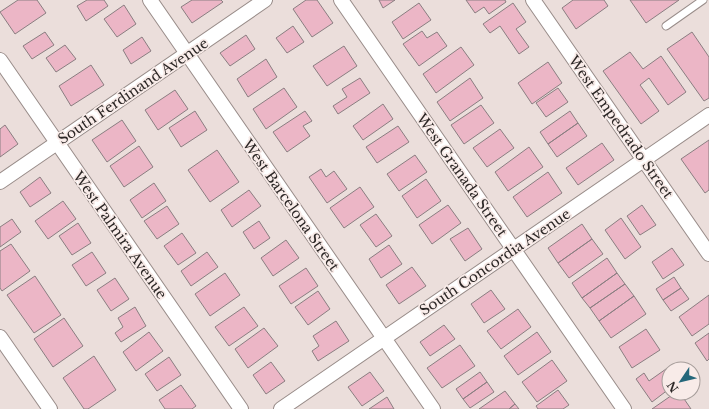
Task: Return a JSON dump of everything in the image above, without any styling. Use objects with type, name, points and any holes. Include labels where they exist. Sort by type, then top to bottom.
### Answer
[{"type":"street","name":"West Barcelona Street","points":[[150,0],[433,409]]},
{"type":"street","name":"South Ferdinand Avenue","points":[[0,182],[265,0]]},
{"type":"street","name":"West Granada Street","points":[[341,0],[624,409]]},
{"type":"street","name":"West Empedrado Street","points":[[533,0],[709,254]]},
{"type":"street","name":"West Palmira Avenue","points":[[0,60],[241,409]]},
{"type":"street","name":"South Concordia Avenue","points":[[281,409],[709,115]]},
{"type":"street","points":[[0,336],[50,409]]},
{"type":"lane","points":[[666,26],[703,0]]},
{"type":"building","points":[[18,0],[37,0],[46,13],[15,34],[0,12]]},
{"type":"building","points":[[87,0],[104,0],[108,6],[86,21],[77,6]]},
{"type":"building","points":[[192,0],[221,0],[223,2],[192,23],[181,7]]},
{"type":"building","points":[[306,0],[317,0],[333,23],[312,37],[293,9]]},
{"type":"building","points":[[379,0],[395,0],[383,8]]},
{"type":"building","points":[[466,0],[505,0],[506,2],[489,14],[484,7],[475,13]]},
{"type":"building","points":[[573,0],[604,0],[608,6],[576,29],[562,8]]},
{"type":"building","points":[[630,0],[679,0],[646,23]]},
{"type":"building","points":[[419,3],[431,20],[403,39],[392,22]]},
{"type":"building","points":[[513,3],[526,22],[516,29],[529,47],[519,54],[500,26],[490,33],[483,24]]},
{"type":"building","points":[[124,5],[136,24],[117,37],[104,19]]},
{"type":"building","points":[[293,26],[304,42],[287,53],[276,38]]},
{"type":"building","points":[[422,31],[427,38],[437,32],[447,46],[419,66],[403,44]]},
{"type":"building","points":[[45,32],[54,45],[32,59],[23,46]]},
{"type":"building","points":[[692,32],[709,57],[709,98],[704,101],[667,49]]},
{"type":"building","points":[[246,35],[255,49],[230,66],[220,53]]},
{"type":"building","points":[[142,37],[151,51],[131,64],[123,50]]},
{"type":"building","points":[[65,45],[76,59],[56,72],[46,58]]},
{"type":"building","points":[[344,46],[357,66],[327,86],[313,66]]},
{"type":"building","points":[[461,47],[474,65],[436,93],[423,74]]},
{"type":"building","points":[[630,52],[643,69],[661,56],[686,92],[668,105],[649,78],[640,85],[659,111],[641,124],[603,71]]},
{"type":"building","points":[[266,59],[277,77],[248,97],[237,79]]},
{"type":"building","points":[[548,62],[562,83],[532,104],[518,83]]},
{"type":"building","points":[[91,65],[104,85],[71,106],[59,86]]},
{"type":"building","points":[[360,78],[370,93],[338,114],[333,106],[347,97],[342,89]]},
{"type":"building","points":[[470,78],[483,98],[450,121],[437,102]]},
{"type":"building","points":[[284,88],[297,107],[266,129],[253,109]]},
{"type":"building","points":[[558,88],[568,102],[546,117],[536,103]]},
{"type":"building","points":[[175,90],[188,109],[158,130],[145,110]]},
{"type":"building","points":[[383,104],[393,119],[363,140],[353,126]]},
{"type":"building","points":[[481,105],[494,123],[464,144],[451,125]]},
{"type":"building","points":[[195,111],[207,130],[181,147],[169,128]]},
{"type":"building","points":[[305,111],[312,121],[303,126],[310,136],[287,152],[273,132]]},
{"type":"building","points":[[570,111],[578,123],[548,144],[540,132]]},
{"type":"building","points":[[122,120],[136,141],[107,162],[92,140]]},
{"type":"building","points":[[578,123],[587,136],[557,157],[548,144]]},
{"type":"building","points":[[5,125],[18,144],[0,157],[0,129]]},
{"type":"building","points":[[398,126],[409,142],[377,163],[366,147]]},
{"type":"building","points":[[500,129],[514,148],[487,167],[473,148]]},
{"type":"building","points":[[709,140],[709,190],[705,193],[681,159]]},
{"type":"building","points":[[602,143],[614,160],[578,185],[566,168]]},
{"type":"building","points":[[139,146],[153,167],[124,187],[110,166]]},
{"type":"building","points":[[529,147],[543,167],[508,191],[495,172]]},
{"type":"building","points":[[217,150],[239,182],[210,202],[188,170]]},
{"type":"building","points":[[415,155],[427,172],[399,191],[387,174]]},
{"type":"building","points":[[321,169],[326,177],[334,171],[347,189],[327,203],[309,177]]},
{"type":"building","points":[[548,172],[562,193],[527,217],[513,197]]},
{"type":"building","points":[[40,177],[51,193],[30,207],[20,192]]},
{"type":"building","points":[[426,179],[441,201],[417,218],[402,196]]},
{"type":"building","points":[[154,183],[166,201],[142,218],[130,200]]},
{"type":"building","points":[[360,187],[374,207],[344,228],[330,208]]},
{"type":"building","points":[[249,190],[261,206],[232,227],[221,210]]},
{"type":"building","points":[[63,201],[76,219],[48,239],[35,221]]},
{"type":"building","points":[[448,205],[461,223],[432,244],[419,225]]},
{"type":"building","points":[[642,205],[656,225],[640,235],[627,216]]},
{"type":"building","points":[[167,206],[179,224],[157,239],[144,221]]},
{"type":"building","points":[[376,214],[392,236],[376,247],[360,225]]},
{"type":"building","points":[[621,218],[641,247],[625,259],[605,230]]},
{"type":"building","points":[[12,219],[21,232],[0,247],[0,227]]},
{"type":"building","points":[[259,221],[270,238],[254,249],[243,232]]},
{"type":"building","points":[[78,223],[91,243],[72,255],[59,236]]},
{"type":"building","points":[[582,224],[592,239],[558,263],[548,248]]},
{"type":"building","points":[[468,228],[482,249],[465,261],[450,239]]},
{"type":"building","points":[[182,233],[196,253],[178,265],[164,246]]},
{"type":"building","points":[[592,239],[603,254],[569,278],[558,263]]},
{"type":"building","points":[[286,240],[299,258],[273,276],[261,258]]},
{"type":"building","points":[[11,244],[30,271],[2,291],[0,288],[0,251]]},
{"type":"building","points":[[389,245],[402,264],[381,278],[369,259]]},
{"type":"building","points":[[672,248],[684,265],[663,279],[652,262]]},
{"type":"building","points":[[92,252],[106,273],[86,286],[72,265]]},
{"type":"building","points":[[207,252],[218,267],[191,286],[181,271]]},
{"type":"building","points":[[607,258],[617,273],[582,298],[572,283]]},
{"type":"building","points":[[412,267],[426,286],[399,304],[386,285]]},
{"type":"building","points":[[306,268],[318,286],[291,304],[279,286]]},
{"type":"building","points":[[225,273],[240,295],[210,316],[195,294]]},
{"type":"building","points":[[617,273],[625,284],[590,308],[582,298]]},
{"type":"building","points":[[35,276],[61,315],[34,333],[7,295]]},
{"type":"building","points":[[674,277],[681,288],[663,300],[656,289]]},
{"type":"building","points":[[115,278],[129,299],[111,311],[97,290]]},
{"type":"building","points":[[625,284],[634,296],[599,321],[590,308]]},
{"type":"building","points":[[681,288],[689,299],[671,311],[663,300]]},
{"type":"building","points":[[491,290],[505,309],[484,323],[471,304]]},
{"type":"building","points":[[318,291],[330,309],[308,325],[295,307]]},
{"type":"building","points":[[709,295],[709,324],[692,336],[679,317]]},
{"type":"building","points":[[634,296],[646,314],[611,338],[599,321]]},
{"type":"building","points":[[135,307],[146,326],[121,342],[115,333],[123,327],[118,318]]},
{"type":"building","points":[[244,307],[258,326],[229,346],[215,327]]},
{"type":"building","points":[[518,309],[531,327],[501,349],[487,331]]},
{"type":"building","points":[[64,318],[83,346],[53,367],[34,339]]},
{"type":"building","points":[[336,321],[349,341],[318,361],[312,351],[319,346],[313,336]]},
{"type":"building","points":[[444,325],[455,339],[430,356],[420,342]]},
{"type":"building","points":[[264,328],[278,346],[248,368],[235,349]]},
{"type":"building","points":[[646,329],[660,350],[632,368],[619,347]]},
{"type":"building","points":[[149,332],[163,351],[136,371],[123,352]]},
{"type":"building","points":[[537,332],[551,352],[518,375],[504,356]]},
{"type":"building","points":[[709,333],[709,359],[707,361],[695,343]]},
{"type":"building","points":[[460,345],[475,366],[442,388],[427,368]]},
{"type":"building","points":[[94,356],[116,390],[88,409],[84,409],[63,378]]},
{"type":"building","points":[[169,357],[181,375],[157,391],[145,374]]},
{"type":"building","points":[[552,360],[567,381],[537,402],[522,382]]},
{"type":"building","points":[[271,362],[285,381],[266,394],[253,375]]},
{"type":"building","points":[[370,372],[384,391],[362,406],[348,387]]},
{"type":"building","points":[[480,372],[487,382],[463,399],[456,389]]},
{"type":"building","points":[[644,373],[649,381],[661,373],[661,395],[652,402],[636,379]]},
{"type":"building","points":[[487,382],[494,392],[470,408],[463,399]]},
{"type":"building","points":[[181,385],[196,406],[192,409],[165,409],[159,400]]},
{"type":"building","points":[[558,390],[569,405],[563,409],[538,409],[536,406]]},
{"type":"building","points":[[505,391],[515,404],[509,409],[479,409]]},
{"type":"building","points":[[387,397],[394,409],[369,409]]},
{"type":"building","points":[[664,401],[686,401],[691,409],[652,409]]},
{"type":"building","points":[[515,404],[519,409],[509,409]]}]
